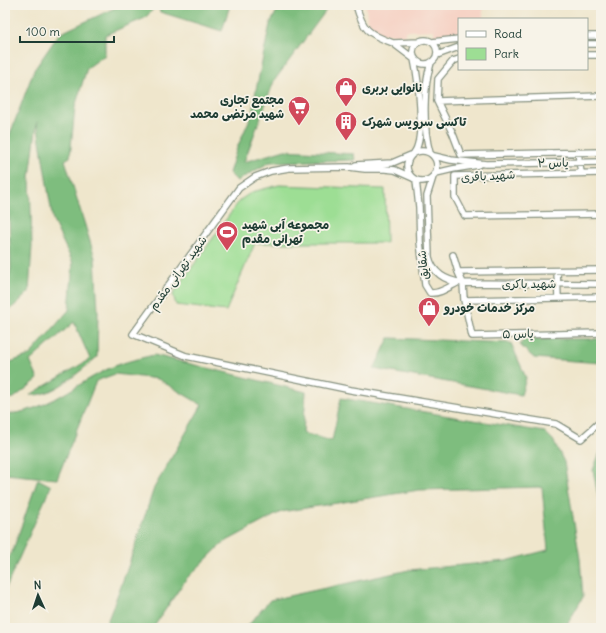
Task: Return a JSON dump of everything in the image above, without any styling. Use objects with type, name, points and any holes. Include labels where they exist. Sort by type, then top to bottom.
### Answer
[{"type":"street","points":[[356,5],[364,27],[374,35],[393,42],[417,62],[423,65],[431,63]]},
{"type":"street","points":[[588,36],[601,36]]},
{"type":"street","points":[[393,42],[419,42],[426,40],[432,42],[458,39]]},
{"type":"street","points":[[419,42],[413,47],[413,55],[420,92],[420,134],[417,149],[407,163],[410,175],[414,179],[425,181],[434,175],[459,168],[486,164]]},
{"type":"street","points":[[432,42],[436,48],[437,55],[431,63],[427,74],[425,94],[427,137],[432,154],[438,164],[434,175]]},
{"type":"street","points":[[588,44],[601,44]]},
{"type":"street","points":[[437,55],[458,47]]},
{"type":"street","points":[[588,55],[601,55]]},
{"type":"street","points":[[458,59],[452,61],[438,79],[437,101],[453,134],[461,155],[460,162]]},
{"type":"street","points":[[437,101],[601,96]]},
{"type":"street","points":[[412,154],[419,150],[425,150],[432,154]]},
{"type":"street","points":[[578,152],[581,173]]},
{"type":"street","points":[[461,155],[601,152]]},
{"type":"street","name":"شهید تهرانی مقدم","points":[[349,167],[365,164],[392,163],[412,154]]},
{"type":"street","name":"یاس ۲","points":[[432,154],[460,162],[486,164],[601,162]]},
{"type":"street","name":"شهید تهرانی مقدم","points":[[414,179],[395,170],[349,167],[289,168],[271,171],[255,177],[239,188],[134,334],[186,356],[351,390],[556,424],[581,440],[601,422]]},
{"type":"street","points":[[459,168],[460,176]]},
{"type":"street","name":"شهید باقری","points":[[601,173],[455,176],[455,197],[465,216],[601,214]]},
{"type":"street","name":"شقایق","points":[[434,175],[427,196],[430,264],[434,270],[445,279],[460,283]]},
{"type":"street","name":"شقایق","points":[[414,179],[419,207],[420,242],[425,285],[427,290],[433,294],[438,293],[460,283]]},
{"type":"street","name":"یاس ۵","points":[[453,255],[472,336],[601,332]]},
{"type":"street","points":[[458,272],[601,270]]},
{"type":"street","points":[[557,271],[558,298]]},
{"type":"street","name":"شهید باکری","points":[[460,283],[601,284]]},
{"type":"street","points":[[464,300],[601,297]]},
{"type":"shaded area","points":[[366,5],[483,5],[483,18],[458,18],[458,36],[434,36],[434,30],[405,31],[405,35],[381,34],[373,28],[367,19]]},
{"type":"green space","points":[[121,5],[157,5],[145,18],[105,35],[105,55],[87,68],[75,107],[70,157],[65,160],[95,258],[98,312],[97,357],[57,388],[39,395],[30,395],[90,359],[74,322],[30,361],[38,379],[14,398],[5,399],[5,364],[30,355],[69,310],[73,263],[53,221],[37,122],[30,177],[32,246],[29,292],[12,308],[5,311],[5,297],[11,268],[6,145],[34,70],[59,34]]},
{"type":"green space","points":[[158,5],[230,5],[222,31],[160,12]]},
{"type":"green space","points":[[280,5],[330,5],[274,81],[244,162],[285,150],[354,154],[355,160],[270,162],[237,181],[229,173],[237,148],[252,114],[270,24]]},
{"type":"green space","name":"مجموعه آبی شهید تهرانی مقدم","points":[[279,185],[385,189],[386,243],[255,243],[226,311],[176,305],[173,294],[240,200],[252,192]]},
{"type":"green space","points":[[389,338],[511,343],[526,378],[521,395],[374,369]]},
{"type":"green space","points":[[524,339],[601,339],[601,363],[534,358],[520,345]]},
{"type":"green space","points":[[154,355],[306,392],[303,433],[332,441],[341,398],[545,432],[553,440],[564,462],[580,559],[583,597],[565,628],[246,628],[270,600],[409,570],[506,561],[548,550],[542,487],[419,490],[281,512],[223,543],[186,579],[153,628],[105,628],[128,567],[154,488],[202,405],[158,379],[115,374],[96,381],[57,479],[5,474],[5,414],[18,413],[31,409],[55,399],[90,378],[114,366]]},
{"type":"green space","points":[[601,450],[601,511],[593,470]]},
{"type":"green space","points":[[38,479],[51,486],[5,590],[5,563],[13,550]]},
{"type":"place","name":"نانوایی بربری","points":[[346,108]]},
{"type":"place","name":"مجتمع تجاری شهید مرتضی محمد","points":[[299,126]]},
{"type":"place","name":"تاکسی سرویس شهرک","points":[[346,142]]},
{"type":"place","name":"مجموعه آبی شهید تهرانی مقدم","points":[[227,252]]},
{"type":"place","name":"مرکز خدمات خودرو","points":[[429,328]]}]
